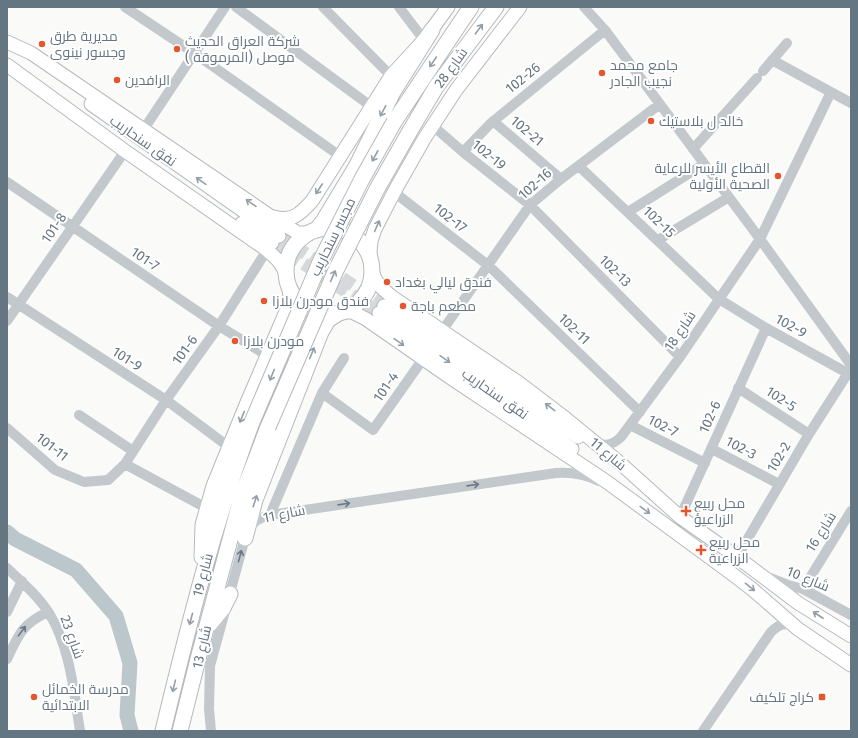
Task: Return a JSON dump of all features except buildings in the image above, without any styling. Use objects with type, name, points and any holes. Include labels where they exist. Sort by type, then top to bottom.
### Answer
[{"type":"highway","name":"شارع 28","points":[[394,122],[449,38],[472,7]]},
{"type":"highway","name":"شارع 28","points":[[410,131],[436,87],[496,7]]},
{"type":"highway","points":[[201,582],[203,525],[214,486],[289,307],[291,297],[288,282],[287,259],[299,240],[318,228],[324,220],[356,167],[393,92],[428,35]]},
{"type":"highway","name":"مجسر سنحاريب","points":[[252,422],[321,260],[362,179],[394,122]]},
{"type":"highway","name":"مجسر سنحاريب","points":[[268,427],[338,264],[410,131]]},
{"type":"highway","points":[[245,538],[255,500],[321,332],[328,320],[353,306],[364,296],[370,282],[371,265],[363,246],[352,235],[346,231],[331,228],[323,228],[311,232]]},
{"type":"highway","points":[[288,282],[297,299],[309,309],[323,313],[340,312]]},
{"type":"highway","name":"شارع 19","points":[[163,731],[210,547],[227,492],[252,422]]},
{"type":"highway","name":"شارع 19","points":[[180,731],[198,656],[242,495],[268,427]]},
{"type":"highway","points":[[204,636],[210,624],[223,608],[230,594]]},
{"type":"main road","points":[[271,217],[290,219],[303,211],[315,196],[392,76],[428,35],[448,7]]},
{"type":"main road","points":[[371,265],[371,241],[380,219],[432,125],[456,90],[520,7]]},
{"type":"main road","points":[[7,42],[31,53],[271,217],[279,223],[282,228],[284,235],[279,244],[266,249],[254,242],[7,65]]},
{"type":"main road","name":"نفق سنحاريب","points":[[7,45],[273,243]]},
{"type":"main road","name":"نفق سنحاريب","points":[[7,61],[273,243]]},
{"type":"main road","points":[[271,217],[298,233],[311,232]]},
{"type":"main road","points":[[254,242],[273,243],[278,260],[282,265],[288,282]]},
{"type":"main road","name":"شارع 11","points":[[371,265],[375,280],[378,284],[386,306],[442,332],[519,383],[592,440],[680,517],[798,602],[851,636]]},
{"type":"main road","points":[[379,328],[371,316],[372,307],[383,297],[387,297],[386,306]]},
{"type":"main road","name":"نفق سنحاريب","points":[[386,306],[568,431],[623,466]]},
{"type":"main road","name":"نفق سنحاريب","points":[[386,306],[560,439],[607,482]]},
{"type":"main road","name":"شارع 11","points":[[340,312],[352,312],[358,314],[607,482],[731,573],[798,629],[850,663]]},
{"type":"street","points":[[126,7],[340,156]]},
{"type":"street","points":[[144,129],[225,7]]},
{"type":"street","points":[[236,7],[372,107]]},
{"type":"street","points":[[323,7],[392,76]]},
{"type":"street","points":[[399,7],[428,35]]},
{"type":"street","points":[[584,7],[605,30],[760,239],[850,371]]},
{"type":"street","name":"102-26","points":[[463,152],[493,121],[605,30]]},
{"type":"street","points":[[693,149],[787,43]]},
{"type":"street","points":[[772,60],[851,103]]},
{"type":"street","name":"شارع 18","points":[[621,437],[680,357],[760,239],[831,92]]},
{"type":"street","name":"102-16","points":[[442,332],[530,205],[660,104]]},
{"type":"street","name":"102-21","points":[[493,121],[562,179]]},
{"type":"street","name":"102-19","points":[[432,125],[463,152],[530,205]]},
{"type":"street","name":"101-8","points":[[7,321],[19,306],[72,226],[125,151]]},
{"type":"street","points":[[628,212],[704,164]]},
{"type":"street","name":"102-15","points":[[579,166],[719,299]]},
{"type":"street","name":"101-7","points":[[7,182],[219,326],[268,356]]},
{"type":"street","name":"102-17","points":[[394,192],[489,266]]},
{"type":"street","points":[[658,240],[729,197]]},
{"type":"street","name":"102-13","points":[[530,205],[680,357]]},
{"type":"street","name":"101-6","points":[[125,464],[166,400],[219,326],[273,243]]},
{"type":"street","name":"102-11","points":[[489,266],[640,412]]},
{"type":"street","name":"101-9","points":[[7,297],[166,400],[230,447]]},
{"type":"street","name":"102-9","points":[[719,299],[766,328],[850,371]]},
{"type":"street","name":"102-6","points":[[680,517],[766,328]]},
{"type":"street","points":[[270,515],[322,393],[344,358]]},
{"type":"street","name":"101-4","points":[[322,393],[373,430],[423,359]]},
{"type":"street","name":"102-2","points":[[737,557],[809,434],[850,371]]},
{"type":"street","name":"102-5","points":[[738,388],[809,434]]},
{"type":"street","points":[[79,415],[133,452]]},
{"type":"street","name":"102-7","points":[[630,425],[705,463]]},
{"type":"street","name":"101-11","points":[[7,428],[56,470],[84,482],[108,480],[125,464]]},
{"type":"street","points":[[621,437],[618,448],[623,466]]},
{"type":"street","points":[[592,440],[599,444],[610,445],[621,437]]},
{"type":"street","name":"102-3","points":[[712,449],[779,484]]},
{"type":"street","points":[[125,464],[208,509]]},
{"type":"street","name":"شارع 11","points":[[230,594],[249,528],[255,520],[270,515],[571,472],[594,479],[625,495]]},
{"type":"street","name":"شارع 16","points":[[804,589],[851,511]]},
{"type":"street","name":"شارع 23","points":[[7,568],[22,581],[48,612],[58,630],[65,650],[80,731]]},
{"type":"street","name":"شارع 10","points":[[754,569],[772,579],[804,589],[851,615]]},
{"type":"street","points":[[7,612],[22,581]]},
{"type":"street","name":"شارع 13","points":[[211,731],[209,709],[210,666],[230,594]]},
{"type":"street","points":[[704,731],[771,632],[774,625],[774,616],[772,607],[767,602]]},
{"type":"street","points":[[7,659],[22,630],[33,620],[48,612]]},
{"type":"street","points":[[771,632],[780,624],[787,624],[798,629]]},
{"type":"waterway","points":[[7,532],[15,539],[76,570],[116,616],[130,663],[127,715],[131,731]]},
{"type":"tunnel","points":[[279,236],[384,306]]},
{"type":"tunnel","points":[[272,243],[379,313]]},
{"type":"place","name":"مديرية طرق وجسور نينوى","points":[[42,44]]},
{"type":"place","name":"شركة العراق الحديث ( المرموقة) موصل","points":[[177,49]]},
{"type":"place","name":"جامع محمد نجيب الجادر","points":[[602,73]]},
{"type":"place","name":"الرافدين","points":[[117,80]]},
{"type":"place","name":"خالد ل بلاستيك","points":[[651,121]]},
{"type":"place","name":"القطاع الأيسر للرعاية الصحية الأولية","points":[[778,176]]},
{"type":"place","name":"فندق ليالي بغداد","points":[[387,282]]},
{"type":"place","name":"فندق مودرن بلازا","points":[[264,301]]},
{"type":"place","name":"مطعم باجة","points":[[403,306]]},
{"type":"place","name":"مودرن بلازا","points":[[235,341]]},
{"type":"place","name":"محل ربيع الزراعيؤ","points":[[686,511]]},
{"type":"place","name":"محل ربيع الزراعية","points":[[701,550]]},
{"type":"place","name":"مدرسة الخمائل الابتدائية","points":[[34,697]]},
{"type":"place","name":"كراج تلكيف","points":[[822,697]]}]
